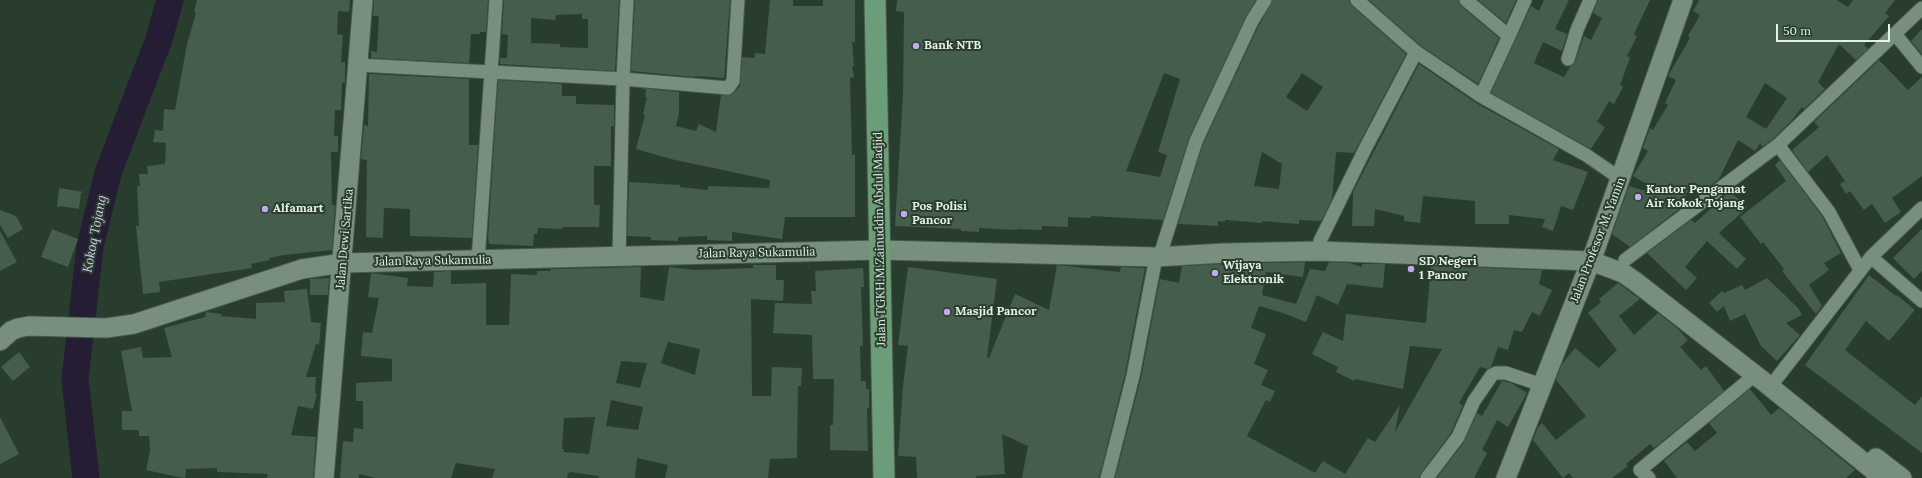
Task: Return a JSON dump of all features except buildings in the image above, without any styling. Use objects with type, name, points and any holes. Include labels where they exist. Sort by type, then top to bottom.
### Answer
[{"type":"main road","name":"Jalan Dewi Sartika","points":[[324,478],[343,263],[363,0]]},
{"type":"main road","name":"Jalan TGKH.M.Zainuddin Abdul Madjid","points":[[875,0],[884,478]]},
{"type":"main road","name":"Jalan Profesor M. Yamin","points":[[1506,478],[1593,256],[1683,0]]},
{"type":"main road","name":"Jalan Raya Sukamulia","points":[[0,341],[11,331],[18,328],[50,325],[118,328],[151,319],[302,269],[343,263],[478,261],[880,250],[934,241],[1159,253],[1224,248]]},
{"type":"main road","points":[[1224,248],[1320,242],[1573,248],[1593,256],[1624,273],[1766,376],[1902,478]]},
{"type":"main road","points":[[1224,248],[1593,256],[1625,260],[1766,376],[1883,478]]},
{"type":"street","points":[[478,261],[496,0]]},
{"type":"street","points":[[619,257],[623,79],[627,0]]},
{"type":"street","points":[[358,65],[623,79],[728,88],[733,81],[738,0]]},
{"type":"street","points":[[1107,478],[1133,376],[1159,253],[1196,141],[1252,21],[1265,0]]},
{"type":"street","points":[[1357,0],[1416,52],[1481,96],[1586,155],[1621,179]]},
{"type":"street","points":[[1466,0],[1509,36]]},
{"type":"street","points":[[1481,96],[1525,0]]},
{"type":"street","points":[[1568,59],[1576,30],[1590,0]]},
{"type":"street","points":[[1625,260],[1778,145],[1922,8]]},
{"type":"street","points":[[1895,34],[1922,67]]},
{"type":"street","points":[[1320,242],[1368,144],[1416,52]]},
{"type":"street","points":[[1778,145],[1829,212],[1860,270]]},
{"type":"street","points":[[1649,478],[1640,470],[1766,376],[1871,257],[1922,208]]},
{"type":"street","points":[[1871,257],[1922,301]]},
{"type":"street","points":[[1426,478],[1458,437],[1474,401],[1492,375],[1496,373],[1506,373],[1542,386]]},
{"type":"waterway","name":"Kokoq Tojang","points":[[86,478],[75,379],[90,247],[108,173],[159,39],[170,0]]},
{"type":"place","name":"Bank NTB","points":[[916,46]]},
{"type":"place","name":"Kantor Pengamat Air Kokok Tojang","points":[[1638,197]]},
{"type":"place","name":"Alfamart","points":[[265,209]]},
{"type":"place","name":"Pos Polisi Pancor","points":[[904,214]]},
{"type":"place","name":"SD Negeri 1 Pancor","points":[[1411,269]]},
{"type":"place","name":"Wijaya Elektronik","points":[[1215,273]]},
{"type":"place","name":"Masjid Pancor","points":[[947,312]]}]
